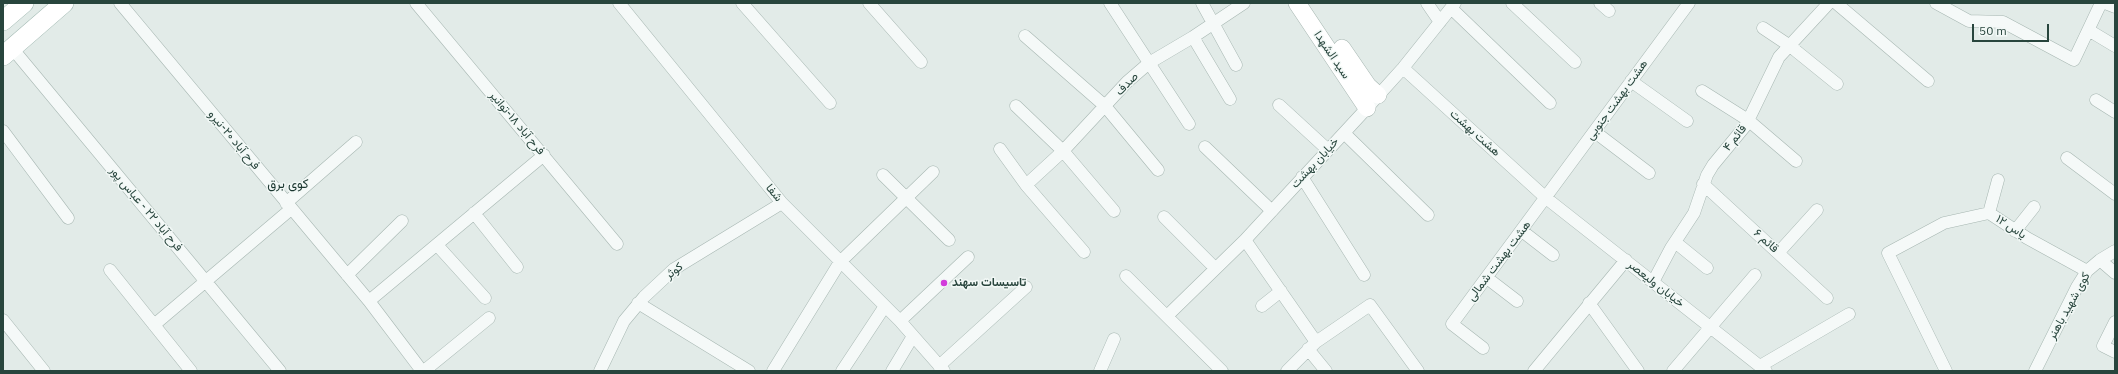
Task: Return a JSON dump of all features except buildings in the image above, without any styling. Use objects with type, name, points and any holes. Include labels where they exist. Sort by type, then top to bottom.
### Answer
[{"type":"main road","points":[[3,21],[24,3]]},
{"type":"main road","points":[[7,52],[64,3]]},
{"type":"street","name":"فرح آباد ۲۰-نیرو","points":[[120,3],[288,206],[369,301],[423,371]]},
{"type":"street","name":"فرح آباد ۱۸-توانیر","points":[[416,3],[617,244]]},
{"type":"street","name":"شفا","points":[[619,3],[782,203],[900,321],[942,368]]},
{"type":"street","points":[[742,3],[830,103]]},
{"type":"street","points":[[869,3],[921,62]]},
{"type":"street","points":[[1110,3],[1189,124]]},
{"type":"street","points":[[1202,3],[1236,65]]},
{"type":"street","name":"صدف","points":[[1026,185],[1063,151],[1127,82],[1149,63],[1193,38],[1244,3]]},
{"type":"street","name":"سید الشهدا","points":[[1297,3],[1367,108]]},
{"type":"street","name":"سید الشهدا","points":[[1311,3],[1353,66],[1378,95]]},
{"type":"street","points":[[1427,3],[1440,22]]},
{"type":"street","points":[[1512,3],[1575,62]]},
{"type":"street","name":"هشت بهشت جنوبی","points":[[1546,198],[1689,3]]},
{"type":"street","name":"قائم ۴","points":[[1653,282],[1675,242],[1694,213],[1712,165],[1737,136],[1748,120],[1774,67],[1790,46],[1829,3]]},
{"type":"street","points":[[1836,3],[1928,81]]},
{"type":"street","points":[[1936,3],[1968,21],[2003,22],[2074,60],[2090,30],[2101,3]]},
{"type":"street","points":[[2105,3],[2115,7]]},
{"type":"street","points":[[1453,6],[1550,103]]},
{"type":"street","name":"خیابان بهشت","points":[[1167,316],[1245,240],[1344,133],[1403,68],[1453,6]]},
{"type":"street","points":[[1763,28],[1790,46],[1837,84]]},
{"type":"street","points":[[2090,30],[2115,46]]},
{"type":"street","points":[[1025,36],[1105,106],[1158,170]]},
{"type":"street","points":[[1193,38],[1230,99]]},
{"type":"street","name":"فرح آباد ۲۲ - عباس پور","points":[[7,52],[206,280],[280,371]]},
{"type":"street","name":"هشت بهشت","points":[[1403,68],[1546,198]]},
{"type":"street","points":[[1632,81],[1687,120]]},
{"type":"street","points":[[1702,91],[1748,120],[1796,161]]},
{"type":"street","points":[[2096,100],[2115,112]]},
{"type":"street","points":[[1279,105],[1328,150]]},
{"type":"street","points":[[1016,106],[1063,151],[1114,210]]},
{"type":"street","points":[[3,130],[68,218]]},
{"type":"street","points":[[1594,132],[1649,173]]},
{"type":"street","points":[[1344,133],[1428,215]]},
{"type":"street","points":[[154,325],[288,206],[356,142]]},
{"type":"street","points":[[1205,147],[1272,211]]},
{"type":"street","points":[[1000,149],[1026,185],[1084,252]]},
{"type":"street","points":[[369,301],[544,155]]},
{"type":"street","points":[[2067,158],[2115,194]]},
{"type":"street","points":[[773,371],[840,262],[933,172]]},
{"type":"street","points":[[883,175],[949,240]]},
{"type":"street","points":[[1302,177],[1364,275]]},
{"type":"street","points":[[1989,213],[1998,180]]},
{"type":"street","name":"قائم ۶","points":[[1704,184],[1827,298]]},
{"type":"street","name":"هشت بهشت شمالی","points":[[1483,348],[1452,324],[1546,198]]},
{"type":"street","name":"خیابان ولیعصر","points":[[1546,198],[1763,369]]},
{"type":"street","name":"کوثر","points":[[600,371],[624,321],[638,303],[674,269],[782,203]]},
{"type":"street","points":[[2016,231],[2034,207]]},
{"type":"street","points":[[1779,252],[1817,210]]},
{"type":"street","points":[[474,213],[516,267]]},
{"type":"street","name":"یاس ۱۲","points":[[1946,371],[1888,253],[1944,223],[1989,213],[2016,231],[2087,271]]},
{"type":"street","points":[[1164,218],[1215,268]]},
{"type":"street","points":[[346,275],[402,221]]},
{"type":"street","points":[[1522,231],[1554,255]]},
{"type":"street","points":[[1245,240],[1281,291],[1326,371]]},
{"type":"street","points":[[1675,242],[1707,268]]},
{"type":"street","points":[[437,245],[484,298]]},
{"type":"street","name":"کوی شهید باهنر","points":[[2035,371],[2077,287],[2087,271],[2100,260],[2115,251]]},
{"type":"street","points":[[900,321],[968,257]]},
{"type":"street","points":[[1534,371],[1626,260]]},
{"type":"street","points":[[2100,260],[2115,273]]},
{"type":"street","points":[[110,270],[191,371]]},
{"type":"street","points":[[1673,371],[1755,275]]},
{"type":"street","points":[[1126,276],[1222,371]]},
{"type":"street","points":[[1487,278],[1516,301]]},
{"type":"street","points":[[942,368],[1026,287]]},
{"type":"street","points":[[1262,306],[1281,291]]},
{"type":"street","points":[[638,303],[749,371]]},
{"type":"street","points":[[1589,303],[1638,371]]},
{"type":"street","points":[[1287,371],[1312,345],[1370,305],[1418,371]]},
{"type":"street","points":[[842,371],[885,306]]},
{"type":"street","points":[[1763,369],[1849,314]]},
{"type":"street","points":[[423,371],[489,318]]},
{"type":"street","points":[[3,320],[44,371]]},
{"type":"street","points":[[2115,322],[2103,346],[2115,352]]},
{"type":"street","points":[[892,371],[913,336]]},
{"type":"street","points":[[1100,371],[1114,339]]},
{"type":"place","name":"تاسیسات سهند","points":[[944,283]]},
{"type":"district","name":"کوی برق","points":[[288,184]]}]
